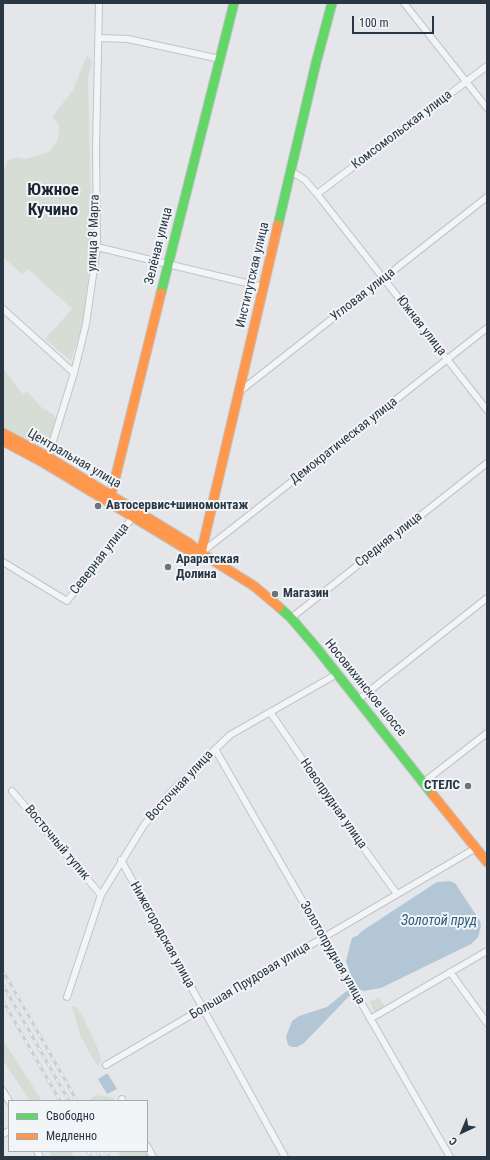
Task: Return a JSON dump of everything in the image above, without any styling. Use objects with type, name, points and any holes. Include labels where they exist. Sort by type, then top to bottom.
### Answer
[{"type":"street","name":"улица 8 Марта","points":[[48,457],[74,373],[86,324],[96,247],[96,149],[99,3]]},
{"type":"street","name":"Зелёная улица","points":[[111,495],[234,3]]},
{"type":"street","name":"Институтская улица","points":[[201,553],[316,63],[332,3]]},
{"type":"street","points":[[404,3],[487,108]]},
{"type":"street","points":[[99,38],[128,39],[220,59]]},
{"type":"street","name":"Комсомольская улица","points":[[317,194],[487,66]]},
{"type":"street","name":"Южная улица","points":[[291,171],[305,180],[317,194],[487,410]]},
{"type":"street","name":"Угловая улица","points":[[239,392],[487,197]]},
{"type":"street","points":[[96,247],[264,287]]},
{"type":"street","points":[[3,309],[74,373]]},
{"type":"street","name":"Демократическая улица","points":[[201,553],[487,328]]},
{"type":"street","points":[[481,402],[487,397]]},
{"type":"street","name":"Центральная улица","points":[[3,434],[48,457],[189,543],[201,553]]},
{"type":"street","name":"Центральная улица","points":[[3,441],[44,463],[186,549],[201,553]]},
{"type":"street","name":"Средняя улица","points":[[291,618],[487,463]]},
{"type":"street","name":"Северная улица","points":[[3,562],[67,601],[133,517]]},
{"type":"street","name":"Носовихинское шоссе","points":[[201,553],[260,590],[291,618],[487,862]]},
{"type":"street","points":[[358,700],[487,598]]},
{"type":"street","name":"Восточная улица","points":[[67,997],[101,895],[121,860],[144,825],[162,802],[230,736],[337,674]]},
{"type":"street","name":"Новопрудная улица","points":[[270,712],[357,839],[397,894]]},
{"type":"street","points":[[424,782],[487,733]]},
{"type":"street","name":"Золотопрудная улица","points":[[215,749],[450,1157]]},
{"type":"street","name":"Восточный тупик","points":[[12,791],[101,895]]},
{"type":"street","name":"Большая Прудовая улица","points":[[106,1065],[476,848]]},
{"type":"street","name":"Нижегородская улица","points":[[121,860],[285,1157]]},
{"type":"street","points":[[370,1019],[487,951]]},
{"type":"street","points":[[450,972],[487,1023]]},
{"type":"street","points":[[3,1091],[8,1100]]},
{"type":"street","points":[[148,1148],[153,1157]]},
{"type":"shaded area","points":[[87,55],[92,62],[88,77],[92,240],[84,318],[71,361],[45,339],[72,309],[28,269],[23,275],[3,257],[3,172],[8,160],[18,157],[26,159],[49,152],[58,140],[59,125],[52,117],[73,90]]},
{"type":"shaded area","points":[[3,369],[23,394],[27,391],[42,408],[53,414],[56,419],[47,448],[44,451],[3,431]]},
{"type":"shaded area","points":[[379,997],[385,1007],[375,1013],[370,1002]]},
{"type":"shaded area","points":[[72,1006],[76,1007],[83,1017],[98,1049],[101,1059],[100,1064],[98,1065],[96,1064],[80,1035]]},
{"type":"shaded area","points":[[3,1040],[41,1099],[29,1100],[3,1060]]},
{"type":"shaded area","points":[[98,1095],[113,1098],[115,1100],[91,1100],[91,1098]]},
{"type":"shaded area","points":[[50,1152],[72,1152],[74,1157],[52,1157]]},
{"type":"shaded area","points":[[118,1152],[146,1152],[149,1157],[121,1157]]},
{"type":"water","name":"Золотой пруд","points":[[449,881],[455,883],[480,921],[481,926],[478,937],[471,944],[381,988],[363,991],[357,988],[304,1043],[297,1047],[288,1045],[286,1037],[292,1021],[299,1016],[327,1007],[354,985],[346,961],[353,937],[357,936],[362,931],[437,882]]},
{"type":"water","points":[[108,1074],[117,1089],[107,1094],[98,1079]]},
{"type":"railway","points":[[3,971],[76,1100]]},
{"type":"railway","points":[[3,985],[68,1100]]},
{"type":"railway","points":[[3,1001],[59,1100]]},
{"type":"railway","points":[[88,1152],[91,1157]]},
{"type":"railway","points":[[98,1152],[100,1157]]},
{"type":"railway","points":[[106,1152],[109,1157]]},
{"type":"traffic: fast","points":[[161,293],[234,3]]},
{"type":"traffic: fast","points":[[278,225],[316,63],[332,3]]},
{"type":"traffic: fast","points":[[279,607],[291,618],[315,646],[433,795]]},
{"type":"traffic: slow","points":[[201,553],[278,225]]},
{"type":"traffic: slow","points":[[111,495],[161,293]]},
{"type":"traffic: slow","points":[[3,433],[48,457],[189,543],[201,553],[254,586],[279,607]]},
{"type":"traffic: slow","points":[[3,441],[44,463],[186,549],[198,552]]},
{"type":"traffic: slow","points":[[433,795],[487,862]]},
{"type":"place","name":"Автосервис+шиномонтаж","points":[[98,506]]},
{"type":"place","name":"Араратская Долина","points":[[168,567]]},
{"type":"place","name":"Магазин","points":[[275,594]]},
{"type":"place","name":"СТЕЛС","points":[[468,786]]},
{"type":"district","name":"Южное Кучино","points":[[53,201]]}]
